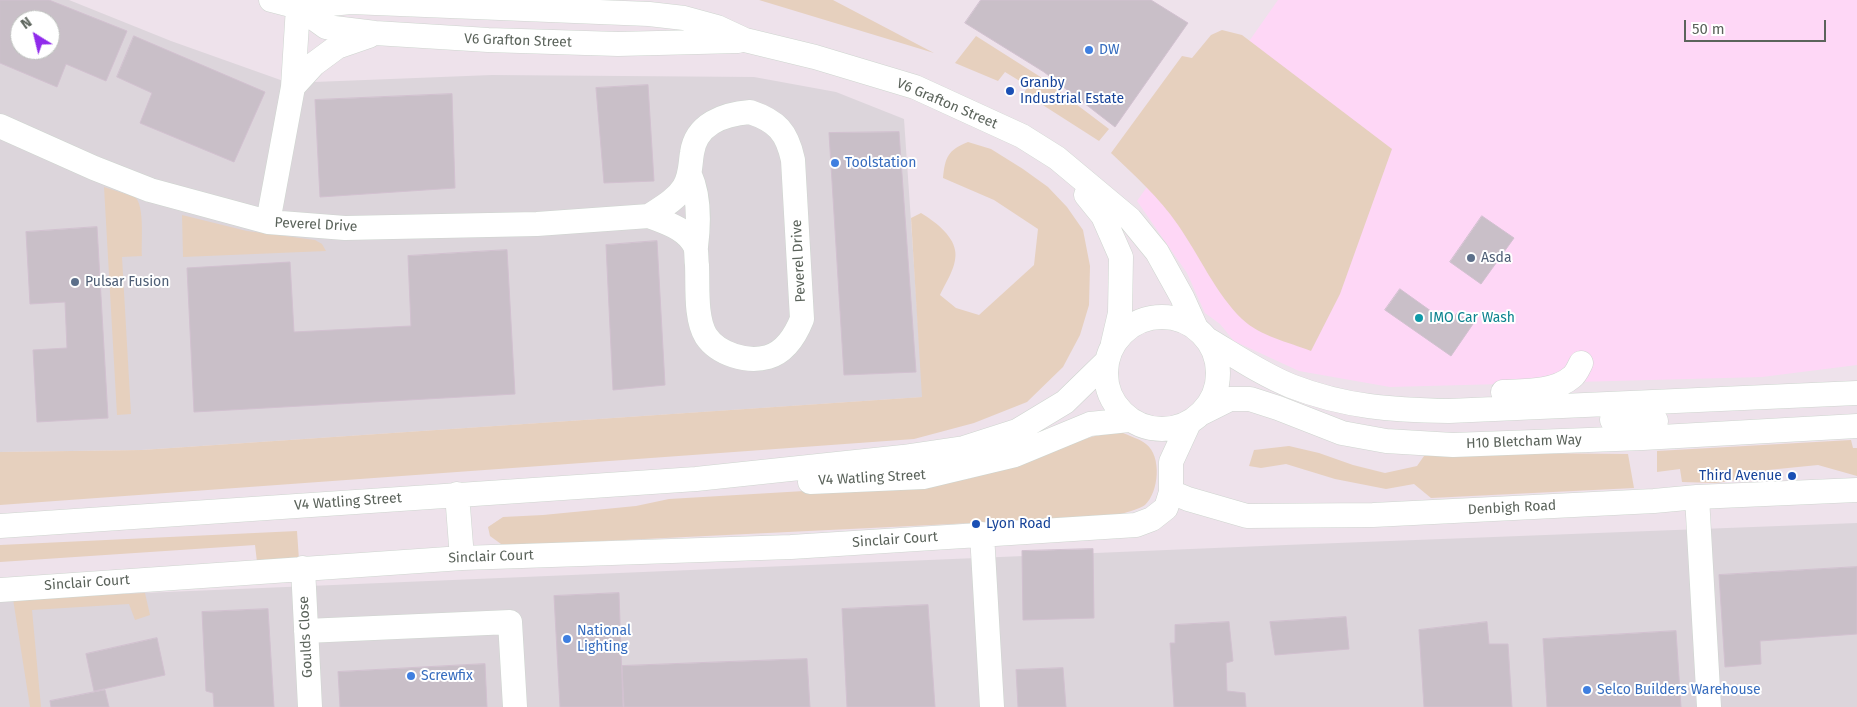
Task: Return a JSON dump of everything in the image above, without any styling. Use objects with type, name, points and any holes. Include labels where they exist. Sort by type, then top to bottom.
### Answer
[{"type":"street","name":"V6 Grafton Street","points":[[272,0],[298,7],[351,2],[535,3],[595,6],[684,18],[717,27],[745,40],[815,57],[916,87],[1022,136],[1057,158],[1130,219],[1157,252],[1202,333]]},
{"type":"street","points":[[488,40],[519,24],[535,3],[542,18],[558,27],[578,30],[618,44]]},
{"type":"street","name":"V6 Grafton Street","points":[[298,7],[326,27],[375,33],[488,40],[618,44],[745,40]]},
{"type":"street","points":[[268,222],[293,87],[298,7]]},
{"type":"street","points":[[293,87],[314,64],[337,47],[375,33]]},
{"type":"street","name":"Peverel Drive","points":[[648,216],[674,199],[683,188],[690,175],[692,151],[700,132],[714,120],[732,113],[750,112],[766,117],[781,130],[789,143],[793,160],[802,319],[795,336],[782,349],[768,357],[749,358],[729,354],[717,347],[707,337],[700,323],[696,247],[698,224],[695,185],[690,175]]},
{"type":"street","name":"Peverel Drive","points":[[0,126],[94,168],[150,190],[268,222],[345,228],[537,224],[648,216],[681,229],[696,247]]},
{"type":"street","name":"V6 Grafton Street","points":[[1057,158],[1103,216],[1121,258],[1120,313],[1109,353]]},
{"type":"street","points":[[1171,462],[1158,441],[1114,405],[1106,385],[1109,353],[1126,329],[1142,320],[1161,316],[1180,319],[1290,386],[1346,403],[1390,410],[1439,411],[1857,393]]},
{"type":"street","points":[[992,707],[982,534],[1136,525],[1152,520],[1166,508],[1171,492],[1171,462],[1196,418],[1214,396],[1218,377],[1216,356],[1202,333]]},
{"type":"street","name":"V4 Watling Street","points":[[0,526],[696,479],[903,457],[964,448],[1017,430],[1065,402],[1109,353]]},
{"type":"street","points":[[1273,377],[1376,394],[1410,397],[1534,390],[1556,386],[1573,376],[1581,363]]},
{"type":"street","name":"H10 Bletcham Way","points":[[1196,418],[1230,399],[1250,399],[1342,433],[1386,441],[1453,445],[1643,438],[1857,426]]},
{"type":"street","points":[[1612,420],[1620,422],[1651,421],[1857,410]]},
{"type":"street","points":[[1137,424],[1168,430],[1196,418]]},
{"type":"street","name":"V4 Watling Street","points":[[696,479],[801,482],[923,477],[1015,454],[1090,424],[1137,424]]},
{"type":"street","name":"Denbigh Road","points":[[1171,492],[1188,499],[1247,516],[1373,515],[1857,490]]},
{"type":"street","points":[[457,494],[462,558]]},
{"type":"street","points":[[1697,497],[1709,707]]},
{"type":"street","name":"Sinclair Court","points":[[0,590],[462,558],[791,547],[982,534]]},
{"type":"street","name":"Goulds Close","points":[[302,568],[310,707]]},
{"type":"street","points":[[306,631],[510,622],[515,707]]},
{"type":"shaded area","points":[[0,0],[69,0],[171,41],[289,83],[492,75],[754,77],[836,92],[904,119],[923,397],[142,450],[0,452]]},
{"type":"shaded area","points":[[759,0],[833,0],[934,53]]},
{"type":"shaded area","points":[[1278,0],[1857,0],[1857,365],[1762,377],[1390,387],[1299,371],[1234,341],[1220,324],[1205,313],[1187,273],[1137,201]]},
{"type":"shaded area","points":[[1222,30],[1242,35],[1392,149],[1340,294],[1311,351],[1257,330],[1242,319],[1224,298],[1171,215],[1146,187],[1111,153],[1182,56],[1192,58],[1211,35]]},
{"type":"shaded area","points":[[976,36],[1039,76],[1109,129],[1099,141],[1024,93],[1028,86],[1005,72],[998,81],[955,63]]},
{"type":"shaded area","points":[[968,142],[991,149],[1048,187],[1067,207],[1083,230],[1090,266],[1089,305],[1080,335],[1063,367],[1027,402],[974,423],[914,439],[0,505],[0,452],[142,450],[922,397],[911,218],[921,213],[942,228],[951,239],[955,250],[955,262],[940,295],[956,308],[979,315],[1034,265],[1038,229],[994,200],[943,178],[949,155],[956,148]]},
{"type":"shaded area","points":[[104,187],[135,197],[141,216],[142,256],[122,257],[131,414],[117,415]]},
{"type":"shaded area","points":[[182,215],[247,231],[315,240],[322,244],[326,251],[183,257]]},
{"type":"shaded area","points":[[1121,432],[1146,444],[1155,457],[1157,474],[1153,492],[1145,505],[1116,516],[542,544],[501,544],[490,536],[488,527],[503,517],[636,506],[669,499],[906,485],[968,479],[1013,466],[1061,446],[1095,436]]},
{"type":"shaded area","points":[[1851,440],[1853,448],[1857,448],[1857,476],[1818,465],[1768,470],[1740,480],[1715,483],[1682,482],[1680,469],[1657,472],[1657,451]]},
{"type":"shaded area","points":[[1289,446],[1385,473],[1417,466],[1424,456],[1516,453],[1628,454],[1634,488],[1431,498],[1414,484],[1386,489],[1335,479],[1286,464],[1261,468],[1249,466],[1254,450]]},
{"type":"shaded area","points":[[1857,523],[1857,707],[0,707],[0,599]]},
{"type":"shaded area","points":[[297,531],[299,560],[257,562],[255,545],[0,562],[0,545]]},
{"type":"shaded area","points":[[145,593],[150,615],[135,620],[129,604],[32,610],[41,707],[30,707],[13,599]]},
{"type":"building","points":[[0,0],[49,0],[127,31],[106,81],[66,64],[57,87],[0,63]]},
{"type":"building","name":"DW","points":[[981,0],[1151,0],[1188,23],[1115,127],[1044,72],[965,23]]},
{"type":"building","points":[[134,36],[265,92],[234,162],[140,123],[152,93],[117,77]]},
{"type":"building","points":[[648,85],[654,181],[604,183],[596,88]]},
{"type":"building","points":[[452,94],[455,188],[320,197],[315,100]]},
{"type":"building","points":[[899,132],[916,372],[844,375],[829,133]]},
{"type":"building","points":[[1482,216],[1514,238],[1481,284],[1450,262]]},
{"type":"building","points":[[97,227],[108,418],[37,422],[33,350],[67,348],[65,302],[30,304],[26,232]]},
{"type":"building","points":[[657,241],[665,385],[613,390],[606,245]]},
{"type":"building","points":[[507,250],[515,394],[194,412],[187,268],[290,262],[294,332],[411,326],[408,256]]},
{"type":"building","name":"IMO Car Wash","points":[[1400,289],[1449,324],[1457,313],[1473,324],[1451,356],[1385,310]]},
{"type":"building","points":[[1093,549],[1094,618],[1023,620],[1022,551]]},
{"type":"building","points":[[1857,567],[1857,634],[1760,641],[1761,664],[1725,667],[1719,575]]},
{"type":"building","points":[[619,593],[623,707],[560,707],[554,596]]},
{"type":"building","points":[[928,605],[935,707],[847,707],[842,609]]},
{"type":"building","points":[[268,609],[274,707],[214,707],[213,693],[206,691],[202,612]]},
{"type":"building","points":[[1346,617],[1349,649],[1275,655],[1270,622]]},
{"type":"building","points":[[1229,622],[1233,661],[1226,663],[1227,691],[1245,693],[1246,707],[1174,707],[1170,643],[1175,643],[1175,625]]},
{"type":"building","points":[[1487,622],[1489,644],[1508,644],[1512,707],[1424,707],[1419,630]]},
{"type":"building","points":[[1676,631],[1681,707],[1547,707],[1543,639]]},
{"type":"building","points":[[157,638],[165,675],[94,691],[86,654]]},
{"type":"building","points":[[807,659],[810,707],[624,707],[622,666]]},
{"type":"building","points":[[485,664],[487,707],[340,707],[338,672]]},
{"type":"building","points":[[1063,668],[1066,707],[1018,707],[1016,670]]},
{"type":"building","points":[[105,690],[109,707],[51,707],[50,701]]},
{"type":"place","name":"DW","points":[[1089,50]]},
{"type":"place","name":"Granby Industrial Estate","points":[[1010,91]]},
{"type":"place","name":"Toolstation","points":[[835,163]]},
{"type":"place","name":"Asda","points":[[1471,258]]},
{"type":"place","name":"Pulsar Fusion","points":[[75,282]]},
{"type":"place","name":"IMO Car Wash","points":[[1419,318]]},
{"type":"place","name":"Third Avenue","points":[[1792,476]]},
{"type":"place","name":"Lyon Road","points":[[976,524]]},
{"type":"place","name":"National Lighting","points":[[567,639]]},
{"type":"place","name":"Screwfix","points":[[411,676]]},
{"type":"place","name":"Selco Builders Warehouse","points":[[1587,690]]}]
